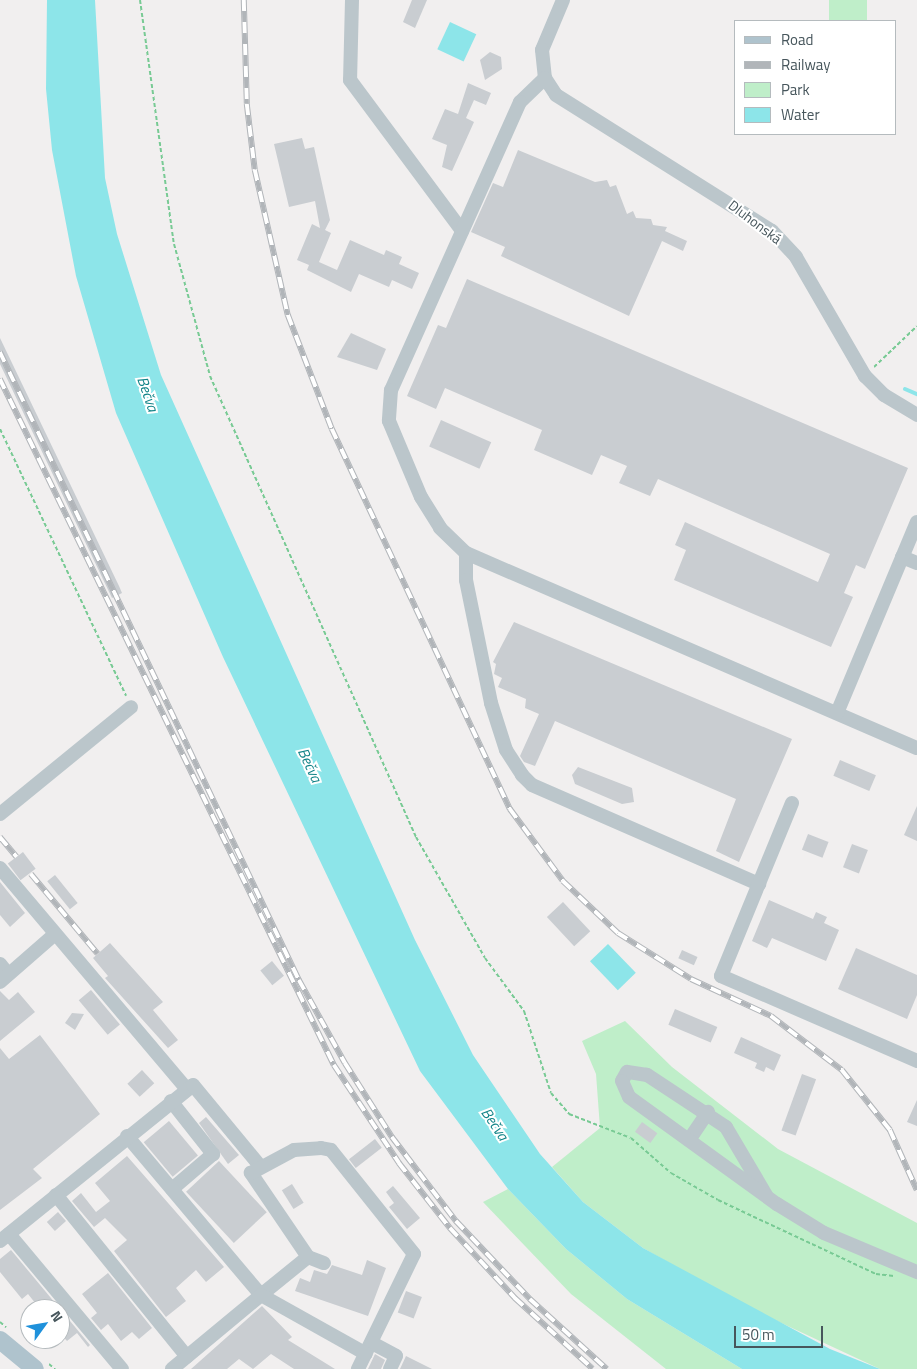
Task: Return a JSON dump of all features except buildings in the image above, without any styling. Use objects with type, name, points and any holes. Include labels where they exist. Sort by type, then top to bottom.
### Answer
[{"type":"main road","points":[[0,1340],[35,1369]]},
{"type":"street","points":[[352,0],[350,80],[462,232]]},
{"type":"street","points":[[563,0],[543,40],[545,78],[520,102],[391,390],[387,409],[421,497],[440,528],[466,553],[917,748]]},
{"type":"street","name":"Dluhonská","points":[[545,78],[571,108],[745,210],[772,231],[796,257],[865,376],[884,395],[917,415]]},
{"type":"street","points":[[837,713],[917,522]]},
{"type":"street","points":[[466,553],[466,580],[491,703],[506,750],[522,775],[532,785],[759,884]]},
{"type":"street","points":[[902,557],[917,563]]},
{"type":"street","points":[[0,814],[131,707]]},
{"type":"street","points":[[792,803],[721,976],[917,1061]]},
{"type":"street","points":[[0,868],[187,1089]]},
{"type":"street","points":[[3,973],[55,934]]},
{"type":"street","points":[[766,1195],[734,1136],[708,1112],[638,1071],[624,1076],[623,1086],[629,1097],[766,1195],[824,1233],[917,1272]]},
{"type":"street","points":[[122,1369],[4,1237],[127,1136],[193,1085],[260,1166]]},
{"type":"street","points":[[171,1101],[213,1154],[172,1190]]},
{"type":"street","points":[[688,1140],[708,1112]]},
{"type":"street","points":[[127,1136],[261,1295],[369,1349],[396,1356],[390,1369]]},
{"type":"street","points":[[324,1264],[308,1257],[251,1173],[260,1166],[294,1150],[331,1150],[412,1247],[413,1262],[358,1369]]},
{"type":"street","points":[[56,1196],[187,1357]]},
{"type":"street","points":[[172,1369],[308,1257]]},
{"type":"path","points":[[140,0],[174,244],[210,376],[416,837],[485,958],[524,1011],[551,1093],[569,1114],[627,1136],[671,1173],[718,1200],[876,1274],[900,1276]]},
{"type":"path","points":[[865,376],[917,326]]},
{"type":"path","points":[[0,429],[131,707]]},
{"type":"green space","points":[[829,0],[867,0],[867,20],[829,20]]},
{"type":"green space","points":[[625,1021],[672,1067],[778,1149],[917,1223],[917,1369],[880,1369],[745,1306],[643,1248],[583,1202],[552,1167],[600,1128],[596,1074],[582,1041]]},
{"type":"green space","points":[[508,1189],[566,1249],[627,1299],[742,1369],[666,1369],[571,1294],[483,1202]]},
{"type":"water","name":"Bečva","points":[[47,0],[95,0],[105,178],[117,234],[161,375],[415,940],[473,1055],[540,1154],[583,1202],[643,1248],[830,1349],[880,1369],[742,1369],[627,1299],[566,1249],[508,1189],[420,1071],[223,657],[116,413],[76,276],[52,150],[46,89]]},
{"type":"water","points":[[450,22],[476,34],[464,61],[437,49]]},
{"type":"water","points":[[608,944],[636,973],[618,990],[590,961]]},
{"type":"waterway","points":[[905,389],[917,394]]},
{"type":"railway","points":[[244,0],[247,104],[255,170],[288,315],[332,429],[510,809],[563,881],[618,933],[691,979],[771,1016],[842,1070],[890,1130],[917,1190]]},
{"type":"railway","points":[[0,352],[299,980],[345,1063],[392,1137],[456,1221],[530,1299],[607,1369]]},
{"type":"railway","points":[[0,379],[334,1065],[399,1163],[450,1228],[515,1298],[593,1369]]},
{"type":"railway","points":[[0,837],[17,857]]},
{"type":"railway","points":[[31,874],[98,954]]}]
